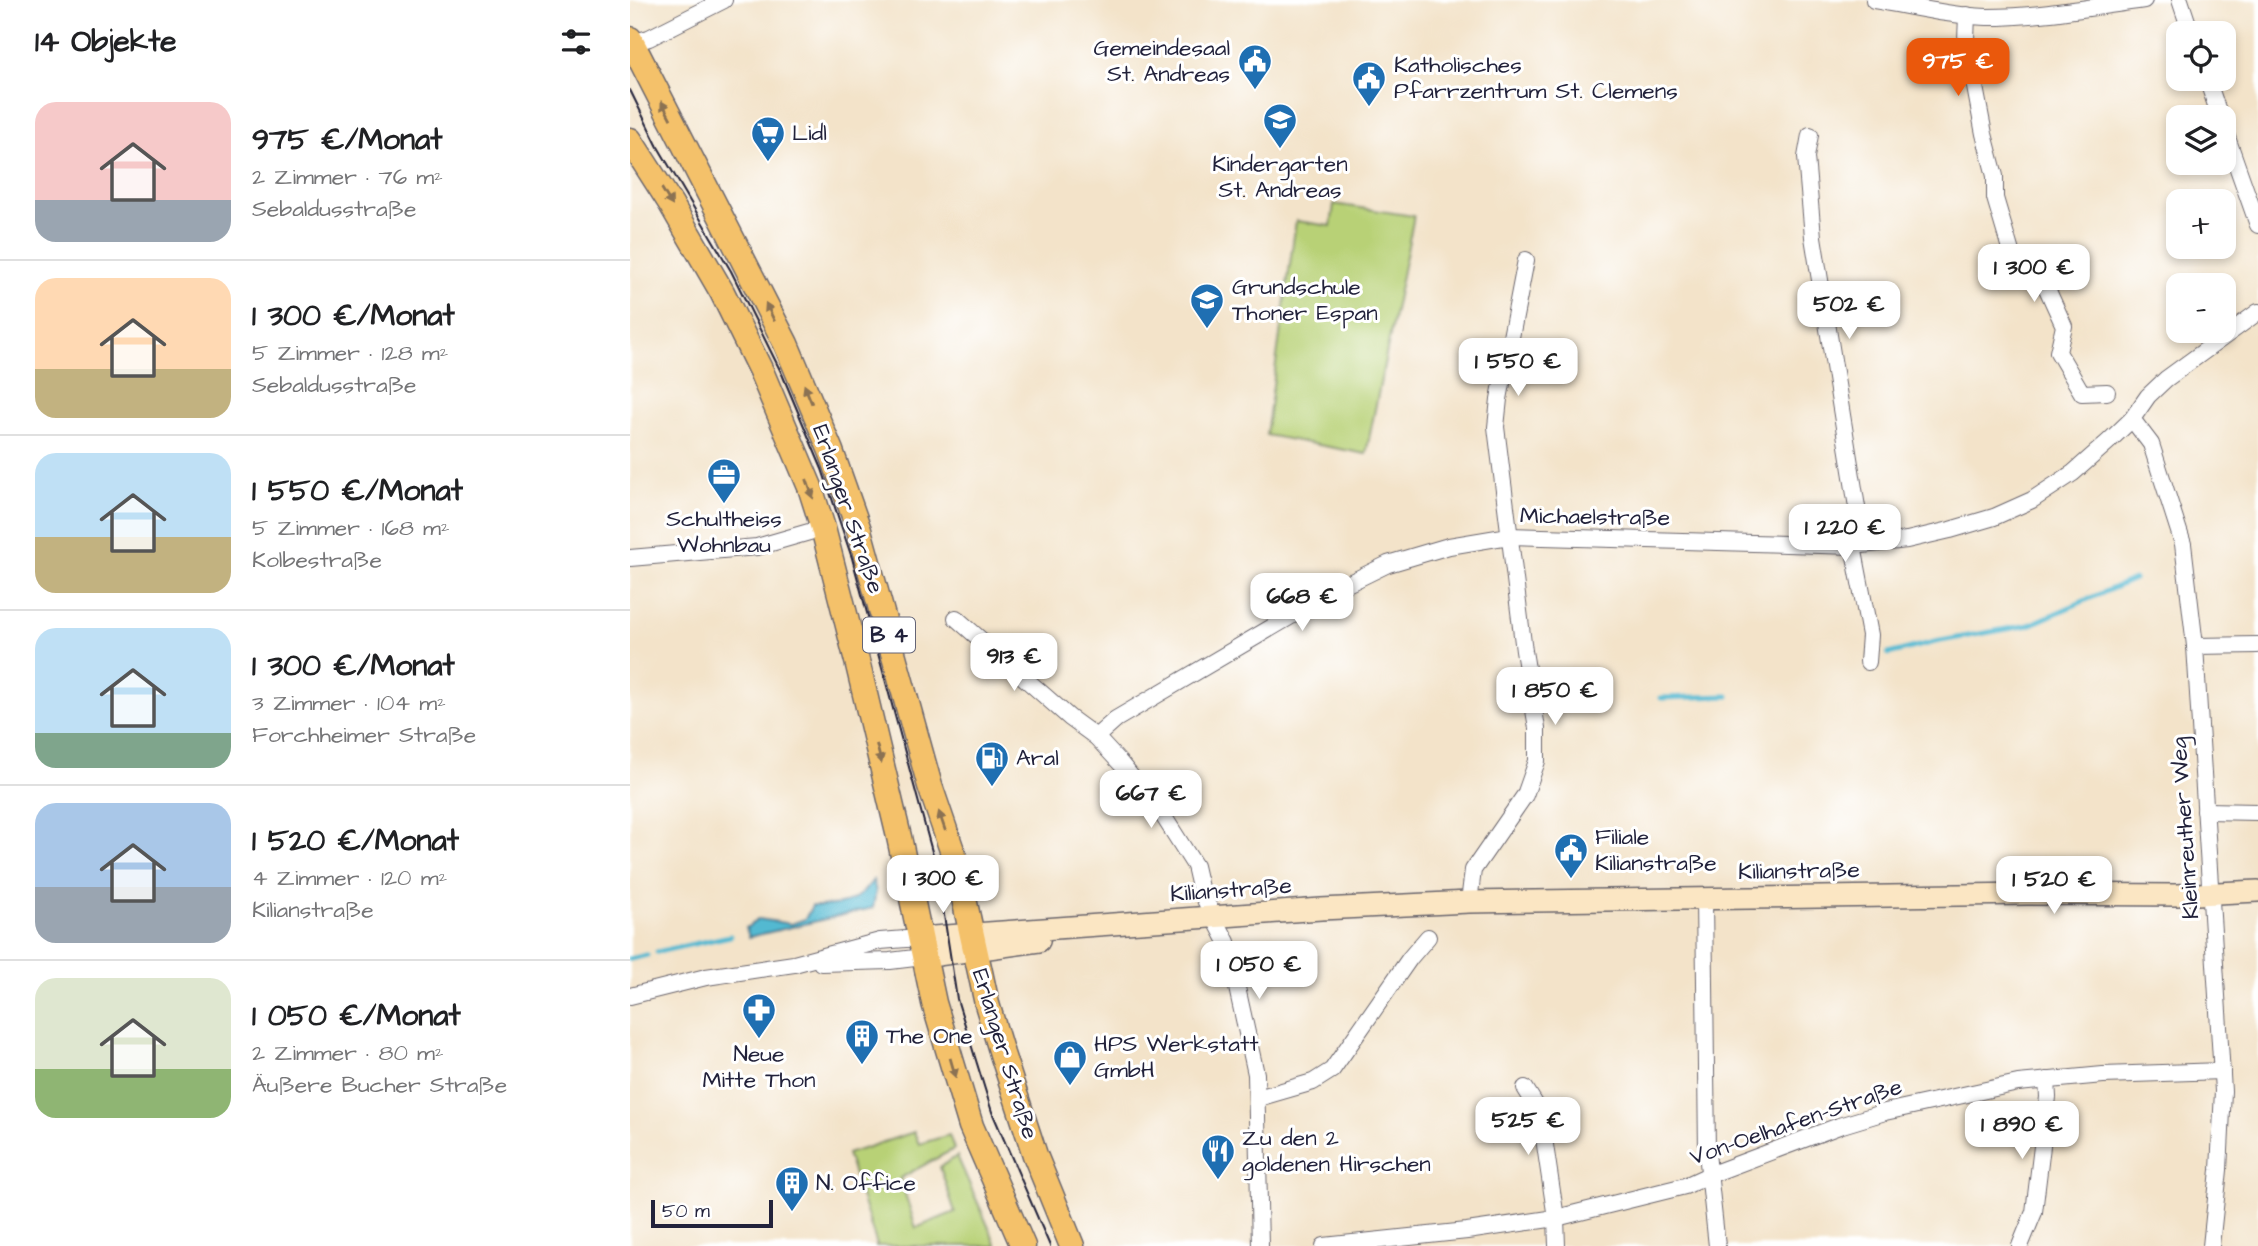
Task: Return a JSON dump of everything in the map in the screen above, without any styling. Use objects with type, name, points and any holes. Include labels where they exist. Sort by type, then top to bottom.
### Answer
[{"type":"main road","name":"Erlanger Straße","points":[[631,42],[769,309],[800,374],[831,451],[867,555],[930,786],[956,862],[990,1016],[1015,1098],[1072,1246]]},
{"type":"main road","name":"Erlanger Straße","points":[[630,140],[695,245],[747,341],[800,461],[823,528],[899,837],[934,1003],[971,1126],[1023,1246]]},
{"type":"main road","name":"Kilianstraße","points":[[921,947],[1213,916],[1468,902],[2258,891]]},
{"type":"street","points":[[631,42],[649,38],[724,0]]},
{"type":"street","points":[[1874,0],[1967,15],[2010,16],[2144,0]]},
{"type":"street","points":[[2180,0],[2187,21]]},
{"type":"street","points":[[1967,15],[1966,40],[1995,176],[1995,198],[2016,269],[2039,271],[2064,326],[2058,352],[2082,393],[2107,392]]},
{"type":"street","points":[[1810,135],[1806,158],[1813,237],[1870,635],[1868,662]]},
{"type":"street","points":[[2236,163],[2258,225]]},
{"type":"street","points":[[1096,737],[1116,719],[1337,589],[1377,569],[1421,553],[1509,536],[1496,427],[1525,260]]},
{"type":"street","name":"Michaelstraße","points":[[1468,902],[1473,870],[1525,795],[1537,761],[1537,728],[1509,536],[1858,545],[1907,540],[1994,517],[2032,500],[2074,473],[2132,419],[2148,396],[2166,379],[2258,312]]},
{"type":"street","name":"Kleinreuther Weg","points":[[2132,419],[2151,444],[2183,544],[2196,646],[2223,1091],[2219,1170],[2211,1246]]},
{"type":"street","points":[[630,558],[757,547],[823,528]]},
{"type":"street","points":[[956,618],[1070,718],[1096,737],[1172,827],[1195,866],[1201,892],[1227,942],[1256,1074],[1260,1246]]},
{"type":"street","points":[[2196,646],[2258,645]]},
{"type":"street","points":[[2205,811],[2258,812]]},
{"type":"street","points":[[1704,898],[1709,1175],[1717,1246]]},
{"type":"street","points":[[1258,1098],[1313,1082],[1332,1070],[1410,958],[1428,937]]},
{"type":"street","points":[[630,996],[706,977],[794,964],[890,961],[921,947]]},
{"type":"street","name":"Von-Oelhafen-Straße","points":[[1324,1246],[1467,1231],[1556,1218],[1685,1186],[1839,1126],[1885,1111],[2018,1083],[2103,1075],[2222,1071]]},
{"type":"street","points":[[2020,1246],[2034,1212],[2048,1097],[2047,1080]]},
{"type":"street","points":[[1525,1088],[1540,1112],[1556,1218],[1557,1246]]},
{"type":"green space","points":[[1334,204],[1414,216],[1366,454],[1266,435],[1296,221],[1331,226]]},
{"type":"green space","points":[[914,1132],[919,1144],[949,1135],[954,1149],[900,1178],[916,1228],[955,1212],[940,1167],[957,1156],[997,1246],[875,1246],[877,1245],[847,1154]]},
{"type":"water","points":[[873,880],[876,891],[873,908],[749,937],[746,928],[759,919],[791,924],[805,919],[812,906],[839,904],[853,899]]},
{"type":"waterway","points":[[1888,654],[1935,642],[2029,625],[2134,579]]},
{"type":"waterway","points":[[1661,698],[1728,696]]},
{"type":"waterway","points":[[657,952],[730,936]]},
{"type":"waterway","points":[[630,959],[647,955]]},
{"type":"tram line","points":[[630,90],[658,147],[731,271],[782,374],[822,469],[852,558],[937,870],[957,999],[992,1112],[1050,1246]]},
{"type":"place","name":"Gemeindesaal St. Andreas","points":[[1255,91]]},
{"type":"place","name":"Katholisches Pfarrzentrum St. Clemens","points":[[1369,108]]},
{"type":"place","name":"Kindergarten St. Andreas","points":[[1280,150]]},
{"type":"place","name":"Lidl","points":[[768,163]]},
{"type":"place","name":"Grundschule Thoner Espan","points":[[1207,330]]},
{"type":"place","name":"Schultheiss Wohnbau","points":[[724,505]]},
{"type":"place","name":"Aral","points":[[992,788]]},
{"type":"place","name":"Filiale Kilianstraße","points":[[1571,880]]},
{"type":"place","name":"Neue Mitte Thon","points":[[759,1040]]},
{"type":"place","name":"The One","points":[[862,1066]]},
{"type":"place","name":"HPS Werkstatt GmbH","points":[[1070,1087]]},
{"type":"place","name":"Zu den 2 goldenen Hirschen","points":[[1218,1181]]},
{"type":"place","name":"N. Office","points":[[792,1213]]}]
